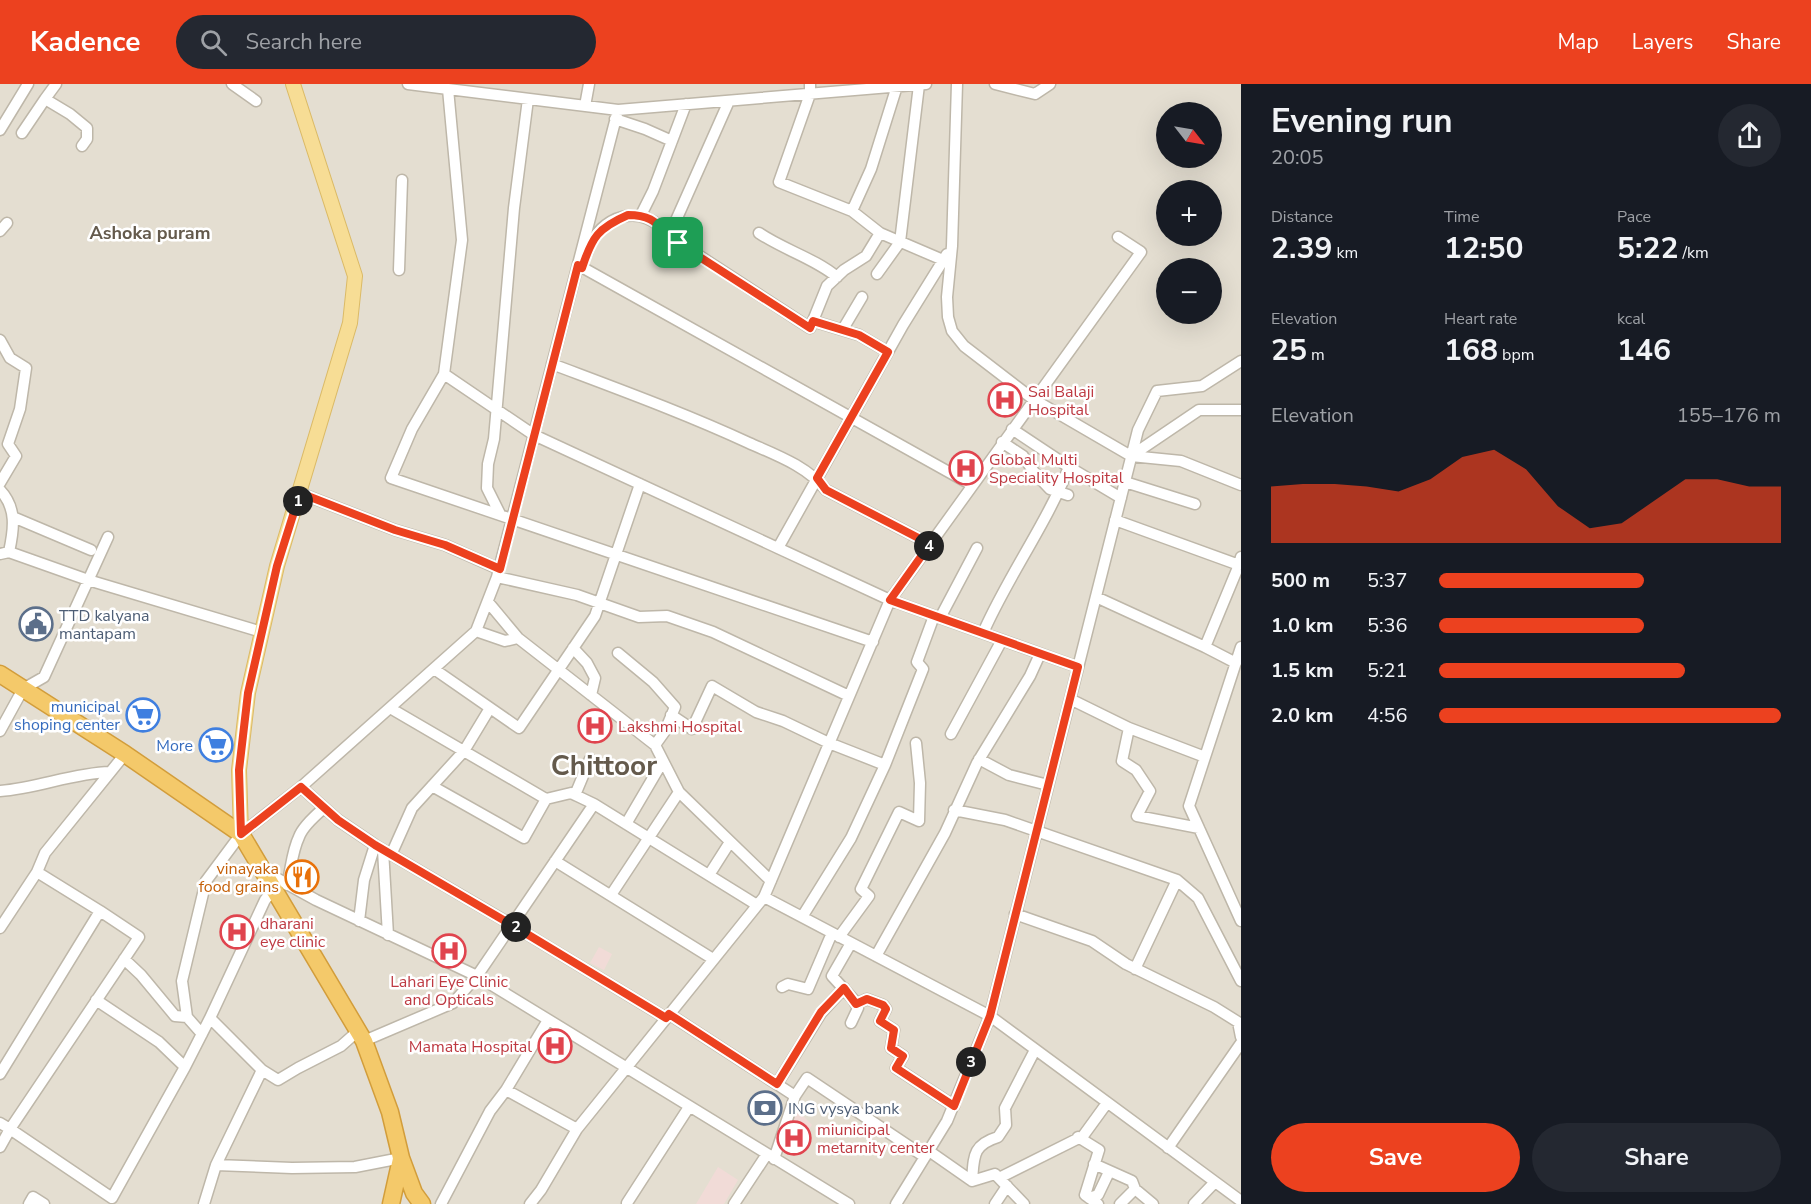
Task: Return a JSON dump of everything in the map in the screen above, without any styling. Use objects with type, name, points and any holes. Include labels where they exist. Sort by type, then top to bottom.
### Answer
[{"type":"highway","points":[[0,674],[125,754],[241,834],[264,872],[281,887],[361,1036],[390,1112],[401,1158],[414,1193],[422,1204]]},
{"type":"highway","points":[[391,1204],[401,1158]]},
{"type":"main road","points":[[241,834],[239,770],[248,693],[277,566],[350,323],[355,276],[293,84]]},
{"type":"street","points":[[0,130],[28,84]]},
{"type":"street","points":[[22,133],[56,84]]},
{"type":"street","points":[[232,84],[256,101]]},
{"type":"street","points":[[408,84],[585,106],[617,115],[672,141]]},
{"type":"street","points":[[585,106],[589,84]]},
{"type":"street","points":[[617,115],[810,89],[926,84]]},
{"type":"street","points":[[957,84],[952,246],[947,297],[948,317],[952,331],[964,346],[1033,399],[1131,456],[1181,461],[1241,485]]},
{"type":"street","points":[[995,84],[1035,94],[1050,84]]},
{"type":"street","points":[[878,274],[900,242],[919,85]]},
{"type":"street","points":[[852,211],[871,169],[897,86]]},
{"type":"street","points":[[448,89],[462,240],[444,374],[412,429],[391,478],[873,642]]},
{"type":"street","points":[[810,89],[779,182],[852,211],[880,233],[943,260]]},
{"type":"street","points":[[45,99],[70,114],[87,128],[87,139],[82,146]]},
{"type":"street","points":[[500,514],[487,488],[488,464],[494,439],[514,208],[528,99]]},
{"type":"street","points":[[669,236],[729,100]]},
{"type":"street","points":[[641,215],[653,191],[686,104]]},
{"type":"street","points":[[202,1034],[187,1017],[182,981],[206,881],[241,834],[301,787],[476,631],[498,573],[580,266],[617,115]]},
{"type":"street","points":[[399,270],[402,180]]},
{"type":"street","points":[[580,266],[590,244],[605,227],[628,215],[641,215],[662,226],[669,236],[810,328],[826,286],[866,256],[880,233]]},
{"type":"street","points":[[759,233],[774,243],[825,268],[837,277]]},
{"type":"street","points":[[530,1204],[541,1190],[577,1129],[761,901],[890,600],[1141,252],[1118,237]]},
{"type":"street","points":[[778,548],[888,352],[952,246]]},
{"type":"street","points":[[580,266],[972,485]]},
{"type":"street","points":[[843,329],[862,297]]},
{"type":"street","points":[[813,321],[859,335],[888,352]]},
{"type":"street","points":[[0,340],[10,358],[26,368],[20,409],[8,444],[0,452]]},
{"type":"street","points":[[898,1203],[947,1122],[990,1016],[1138,429],[1157,391],[1202,386],[1241,361]]},
{"type":"street","points":[[552,364],[687,415],[786,460],[817,478],[826,490],[930,544]]},
{"type":"street","points":[[444,374],[534,435],[890,600],[1078,667]]},
{"type":"street","points":[[1131,456],[1200,410],[1241,410]]},
{"type":"street","points":[[1012,429],[1121,498]]},
{"type":"street","points":[[1002,442],[1023,456],[1050,489],[1064,493]]},
{"type":"street","points":[[0,483],[16,456],[8,444]]},
{"type":"street","points":[[983,633],[1034,536],[1064,493],[1069,467]]},
{"type":"street","points":[[1125,482],[1195,504]]},
{"type":"street","points":[[434,669],[519,728],[595,616],[640,484]]},
{"type":"street","points":[[0,490],[9,499],[14,526],[5,553],[262,632]]},
{"type":"street","points":[[300,493],[395,530],[445,545],[498,573],[577,595],[639,617],[667,616],[713,632],[849,696]]},
{"type":"street","points":[[13,517],[91,550]]},
{"type":"street","points":[[1115,520],[1240,561],[1205,647]]},
{"type":"street","points":[[0,731],[23,689],[44,677],[108,537]]},
{"type":"street","points":[[802,917],[851,838],[885,765],[923,669],[916,662],[937,617],[977,548]]},
{"type":"street","points":[[1096,597],[1236,663]]},
{"type":"street","points":[[488,602],[518,638],[655,745],[679,792],[771,881]]},
{"type":"street","points":[[476,631],[505,641],[518,638]]},
{"type":"street","points":[[951,734],[1002,640]]},
{"type":"street","points":[[1241,647],[1189,806],[1241,921]]},
{"type":"street","points":[[573,648],[587,663],[595,678],[591,695]]},
{"type":"street","points":[[618,654],[653,682],[675,707],[655,745]]},
{"type":"street","points":[[876,956],[945,832],[980,759],[1030,676],[1040,654]]},
{"type":"street","points":[[671,715],[692,729],[712,686],[756,712],[783,721],[885,765]]},
{"type":"street","points":[[1070,699],[1129,728],[1205,757]]},
{"type":"street","points":[[390,708],[546,799],[571,793],[594,804],[709,875],[761,901],[802,917],[990,1016],[1239,1202]]},
{"type":"street","points":[[359,921],[364,880],[412,808],[464,752],[490,708]]},
{"type":"street","points":[[1129,728],[1122,760],[1136,770],[1150,791],[1137,816],[1199,828]]},
{"type":"street","points":[[783,987],[788,984],[808,989],[835,935],[868,896],[861,889],[899,812],[919,821],[920,783],[916,743]]},
{"type":"street","points":[[0,928],[37,872],[45,853],[125,754]]},
{"type":"street","points":[[575,795],[590,759]]},
{"type":"street","points":[[980,759],[1009,775],[1048,785]]},
{"type":"street","points":[[626,824],[663,761]]},
{"type":"street","points":[[0,791],[36,786],[88,773],[110,772]]},
{"type":"street","points":[[432,786],[524,838],[546,799]]},
{"type":"street","points":[[301,787],[338,820],[383,850],[667,1016],[795,1096]]},
{"type":"street","points":[[611,895],[679,792]]},
{"type":"street","points":[[210,1018],[262,1070],[278,1080],[361,1036],[453,1004],[477,976],[594,804]]},
{"type":"street","points":[[0,1123],[114,1201],[202,1034],[265,900],[281,887],[299,835],[324,808]]},
{"type":"street","points":[[954,810],[1005,820],[1177,880],[1198,897],[1241,981]]},
{"type":"street","points":[[709,875],[730,842]]},
{"type":"street","points":[[383,850],[388,935]]},
{"type":"street","points":[[555,861],[713,959]]},
{"type":"street","points":[[0,1147],[10,1128],[139,937],[37,872]]},
{"type":"street","points":[[1135,969],[1177,880]]},
{"type":"street","points":[[281,887],[477,976],[771,1157],[834,1200],[849,1204]]},
{"type":"street","points":[[0,1074],[100,911]]},
{"type":"street","points":[[1015,914],[1092,941],[1135,969],[1214,1007],[1238,1022],[1241,1037]]},
{"type":"street","points":[[851,943],[832,976],[858,1008],[851,1023]]},
{"type":"street","points":[[124,959],[141,975],[175,1016],[187,1017]]},
{"type":"street","points":[[777,1084],[821,1012],[844,988]]},
{"type":"street","points":[[856,1004],[867,999],[883,1005],[886,1009],[880,1021],[894,1030],[891,1048],[903,1056],[896,1068],[954,1106]]},
{"type":"street","points":[[96,1000],[159,1042],[185,1067]]},
{"type":"street","points":[[441,1204],[490,1111],[506,1090],[548,1020]]},
{"type":"street","points":[[1168,1148],[1241,1043]]},
{"type":"street","points":[[972,1181],[976,1152],[984,1142],[998,1137],[1006,1125],[1005,1108],[1035,1050]]},
{"type":"street","points":[[204,1204],[216,1165],[262,1070]]},
{"type":"street","points":[[734,1204],[771,1157],[795,1096],[807,1078],[972,1181],[995,1174],[1024,1204]]},
{"type":"street","points":[[506,1090],[577,1129]]},
{"type":"street","points":[[996,1204],[1003,1182],[1083,1136],[1107,1103]]},
{"type":"street","points":[[627,1204],[689,1107]]},
{"type":"street","points":[[1078,1137],[1099,1150],[1085,1195],[1094,1201],[1109,1172]]},
{"type":"street","points":[[216,1165],[292,1168],[355,1167],[401,1158]]},
{"type":"street","points":[[1094,1164],[1132,1181],[1135,1189],[1153,1204]]},
{"type":"street","points":[[1194,1204],[1215,1182]]},
{"type":"street","points":[[1120,1204],[1135,1189]]},
{"type":"street","points":[[29,1204],[33,1197],[44,1204]]},
{"type":"shaded area","points":[[0,84],[1241,84],[1241,1204],[0,1204]]},
{"type":"shaded area","points":[[599,947],[612,954],[604,970],[590,963]]},
{"type":"shaded area","name":"miunicipal metarnity center","points":[[794,1107],[812,1125],[793,1154],[781,1151]]},
{"type":"shaded area","points":[[718,1167],[738,1180],[724,1204],[696,1204]]},
{"type":"place","name":"Sai Balaji Hospital","points":[[1005,400]]},
{"type":"place","name":"Global Multi Speciality Hospital","points":[[966,468]]},
{"type":"place","name":"TTD kalyana mantapam","points":[[36,624]]},
{"type":"place","name":"municipal shoping center","points":[[143,715]]},
{"type":"place","name":"Lakshmi Hospital","points":[[595,726]]},
{"type":"place","name":"More","points":[[216,745]]},
{"type":"place","name":"vinayaka food grains","points":[[302,877]]},
{"type":"place","name":"dharani eye clinic","points":[[237,932]]},
{"type":"place","name":"Lahari Eye Clinic and Opticals","points":[[449,951]]},
{"type":"place","name":"Mamata Hospital","points":[[555,1046]]},
{"type":"place","name":"ING vysya bank","points":[[765,1108]]},
{"type":"place","name":"miunicipal metarnity center","points":[[794,1138]]},
{"type":"district","name":"Ashoka puram","points":[[150,233]]},
{"type":"district","name":"Chittoor","points":[[604,765]]},
{"type":"route","points":[[628,215],[641,215],[652,220],[662,226],[678,243],[810,328],[813,321],[843,329],[859,335],[888,352],[817,478],[826,490],[930,544],[890,600],[1078,667],[990,1016],[954,1106],[896,1068],[903,1056],[891,1048],[894,1030],[880,1021],[886,1009],[883,1005],[867,999],[856,1004],[844,988],[821,1012],[777,1084],[669,1014],[666,1018],[375,845],[338,820],[301,787],[241,834],[239,770],[248,693],[277,566],[300,493],[395,530],[445,545],[500,569],[578,265],[582,268],[590,244],[605,227],[628,215]]}]
